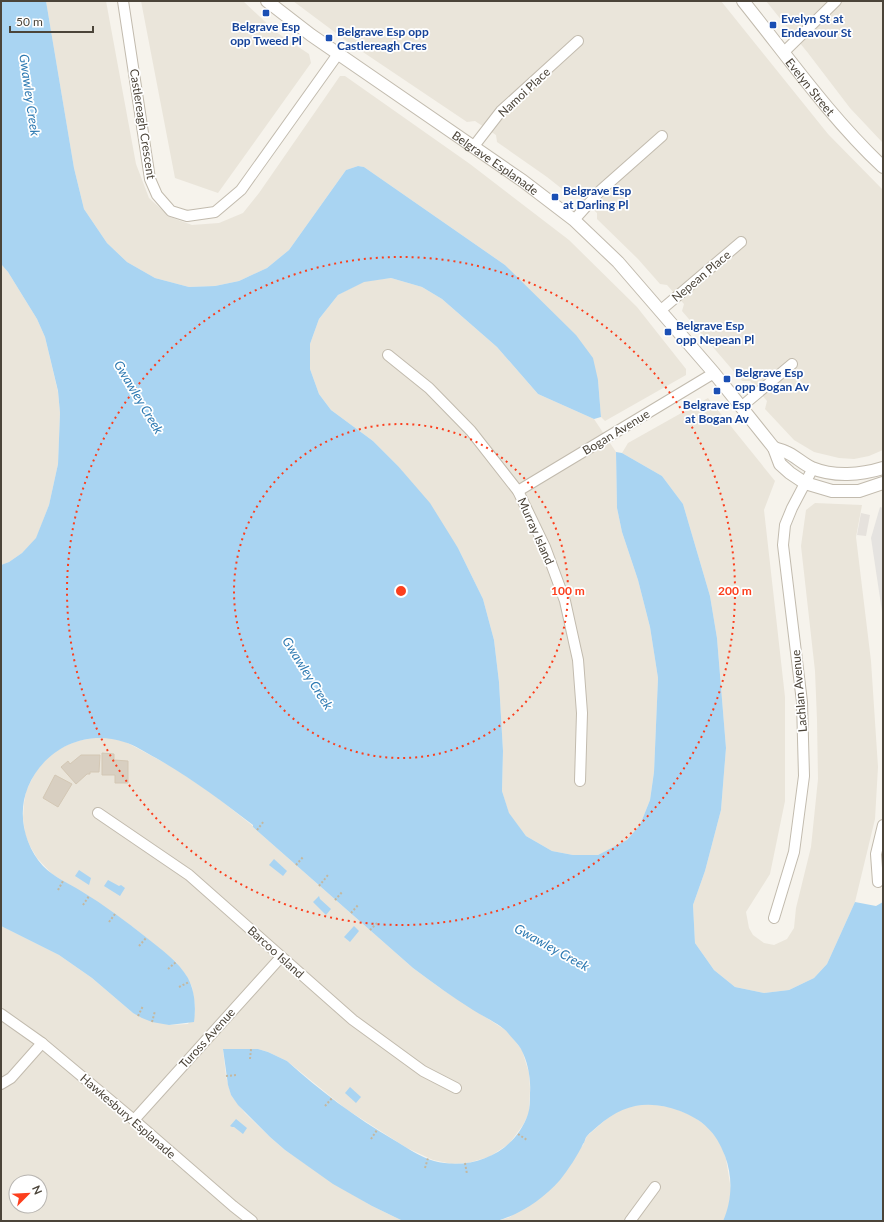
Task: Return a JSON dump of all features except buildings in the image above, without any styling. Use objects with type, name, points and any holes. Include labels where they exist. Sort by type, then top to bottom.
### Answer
[{"type":"street","name":"Castlereagh Crescent","points":[[123,1],[150,179],[157,195],[171,211],[187,216],[215,212],[241,190],[338,54]]},
{"type":"street","name":"Belgrave Esplanade","points":[[267,1],[284,16],[474,146],[574,220],[618,262],[714,373],[774,448],[780,464],[790,473],[805,483],[824,489],[846,492],[870,488],[883,483]]},
{"type":"street","name":"Evelyn Street","points":[[743,1],[842,126],[883,167]]},
{"type":"street","points":[[784,52],[836,1]]},
{"type":"street","name":"Namoi Place","points":[[474,146],[501,111],[578,41]]},
{"type":"street","points":[[574,220],[601,190],[662,136]]},
{"type":"street","name":"Nepean Place","points":[[660,310],[741,242]]},
{"type":"street","name":"Murray Island","points":[[388,355],[429,388],[471,431],[518,491],[545,547],[565,601],[578,660],[582,713],[580,781]]},
{"type":"street","points":[[742,407],[792,364]]},
{"type":"street","name":"Bogan Avenue","points":[[518,491],[714,373]]},
{"type":"street","name":"Belgrave Esplanade","points":[[774,448],[787,452],[797,460],[813,468],[832,473],[849,474],[874,471],[883,468]]},
{"type":"street","name":"Lachlan Avenue","points":[[774,918],[794,852],[804,776],[802,702],[783,545],[785,524],[813,468]]},
{"type":"street","name":"Barcoo Island","points":[[98,814],[189,875],[280,957],[353,1020],[386,1046],[423,1071],[456,1088]]},
{"type":"street","points":[[878,882],[876,854],[883,825]]},
{"type":"street","name":"Tuross Avenue","points":[[134,1120],[280,957]]},
{"type":"street","name":"Hawkesbury Esplanade","points":[[1,1014],[42,1043],[134,1120],[210,1187],[252,1221]]},
{"type":"street","points":[[1,1084],[11,1078],[42,1043]]},
{"type":"street","points":[[630,1221],[655,1187]]},
{"type":"path","points":[[257,830],[264,821]]},
{"type":"path","points":[[296,865],[303,857]]},
{"type":"path","points":[[320,886],[328,875]]},
{"type":"path","points":[[58,890],[63,881]]},
{"type":"path","points":[[336,900],[343,891]]},
{"type":"path","points":[[83,905],[89,896]]},
{"type":"path","points":[[351,913],[359,904]]},
{"type":"path","points":[[109,922],[115,914]]},
{"type":"path","points":[[370,930],[378,922]]},
{"type":"path","points":[[139,946],[146,938]]},
{"type":"path","points":[[168,969],[176,962]]},
{"type":"path","points":[[179,987],[189,982]]},
{"type":"path","points":[[138,1016],[143,1006]]},
{"type":"path","points":[[152,1022],[155,1012]]},
{"type":"path","points":[[250,1059],[251,1049]]},
{"type":"path","points":[[226,1076],[237,1075]]},
{"type":"path","points":[[325,1106],[332,1098]]},
{"type":"path","points":[[371,1139],[377,1130]]},
{"type":"path","points":[[518,1134],[527,1140]]},
{"type":"path","points":[[425,1168],[428,1158]]},
{"type":"path","points":[[466,1163],[467,1174]]},
{"type":"shaded area","points":[[46,1],[106,1],[136,164],[149,198],[170,217],[192,225],[219,223],[243,213],[259,193],[340,76],[345,76],[470,164],[569,240],[637,307],[686,369],[686,375],[605,421],[601,417],[598,380],[505,265],[364,167],[358,166],[346,170],[289,250],[267,268],[239,281],[215,286],[189,287],[155,278],[127,262],[107,243],[84,209],[74,168]]},
{"type":"shaded area","points":[[141,1],[243,1],[276,32],[309,54],[311,63],[218,193],[175,178]]},
{"type":"shaded area","points":[[293,1],[721,1],[828,134],[883,190],[883,450],[869,456],[854,459],[839,458],[814,452],[794,440],[765,409],[767,401],[750,381],[742,381],[682,311],[684,304],[667,285],[660,284],[638,259],[597,219],[597,213],[578,196],[571,196],[547,177],[497,142],[496,135],[475,121],[467,122],[348,42]]},
{"type":"shaded area","points":[[766,1],[883,1],[883,143],[850,108]]},
{"type":"shaded area","points":[[1,264],[8,272],[37,319],[45,337],[58,392],[60,413],[58,464],[49,505],[36,539],[22,553],[9,562],[1,565]]},
{"type":"shaded area","points":[[391,278],[422,287],[442,299],[497,347],[538,394],[594,419],[616,452],[617,508],[622,532],[638,580],[650,627],[658,678],[654,772],[650,800],[640,825],[627,841],[598,855],[573,855],[552,851],[526,836],[509,814],[502,791],[503,751],[499,682],[494,640],[483,599],[458,548],[398,466],[373,441],[331,410],[319,394],[310,369],[310,344],[319,319],[338,295],[364,281]]},
{"type":"shaded area","points":[[708,398],[775,481],[764,510],[785,697],[785,801],[770,874],[746,912],[749,928],[753,935],[764,943],[774,945],[787,939],[794,928],[796,908],[811,847],[818,779],[815,671],[801,546],[806,510],[815,503],[862,505],[856,537],[871,661],[878,767],[875,819],[855,902],[827,964],[814,978],[789,990],[764,993],[735,987],[714,970],[695,943],[693,905],[705,871],[721,810],[726,748],[717,638],[710,596],[683,504],[662,476],[622,453],[628,443]]},
{"type":"shaded area","points":[[880,507],[883,508],[883,618],[871,538]]},
{"type":"shaded area","points":[[861,513],[870,515],[866,536],[857,535]]},
{"type":"shaded area","points":[[94,738],[110,738],[126,742],[174,768],[214,795],[253,826],[413,968],[440,988],[507,1031],[522,1050],[529,1073],[530,1089],[529,1113],[523,1125],[509,1144],[489,1157],[468,1163],[452,1164],[433,1160],[407,1148],[346,1109],[287,1061],[258,1049],[223,1050],[226,1076],[231,1095],[245,1113],[270,1137],[285,1150],[333,1183],[372,1206],[403,1221],[1,1221],[1,926],[59,955],[92,978],[133,1013],[169,1025],[188,1024],[195,1014],[192,987],[188,978],[176,962],[133,927],[52,874],[37,858],[30,846],[25,834],[23,818],[26,791],[36,771],[49,756],[69,744]]},
{"type":"shaded area","points":[[648,1104],[670,1107],[691,1115],[708,1127],[721,1144],[726,1159],[731,1190],[728,1211],[723,1221],[497,1221],[510,1217],[583,1145],[587,1136],[611,1115],[627,1107]]},
{"type":"water","name":"Gwawley Creek","points":[[1,1],[46,1],[74,168],[84,209],[107,243],[127,262],[155,278],[189,287],[215,286],[239,281],[267,268],[289,250],[346,170],[358,166],[364,167],[505,265],[576,335],[593,358],[598,380],[601,417],[594,419],[538,394],[497,347],[442,299],[422,287],[391,278],[364,282],[338,295],[319,319],[310,344],[310,369],[319,394],[331,410],[373,441],[398,466],[430,503],[458,548],[483,599],[494,640],[499,682],[503,751],[502,791],[509,813],[526,836],[552,851],[573,855],[598,855],[627,840],[640,825],[650,800],[654,772],[658,678],[650,627],[638,580],[622,532],[617,508],[616,452],[622,453],[662,476],[683,504],[710,596],[717,638],[726,748],[721,810],[705,871],[693,905],[695,943],[714,970],[735,987],[764,993],[789,990],[814,978],[827,964],[855,902],[876,906],[883,902],[883,1221],[723,1221],[730,1197],[730,1181],[728,1164],[717,1140],[708,1128],[695,1118],[680,1111],[657,1105],[626,1108],[607,1119],[586,1137],[573,1162],[553,1187],[523,1210],[497,1221],[403,1221],[372,1206],[333,1184],[285,1150],[238,1105],[231,1095],[228,1085],[223,1049],[258,1049],[287,1061],[338,1103],[413,1152],[434,1161],[463,1163],[477,1161],[503,1149],[522,1128],[530,1107],[530,1088],[527,1065],[521,1049],[505,1030],[497,1024],[458,1000],[413,968],[253,827],[253,825],[182,774],[128,743],[95,738],[67,745],[55,753],[44,762],[28,787],[23,807],[24,828],[27,839],[36,858],[47,870],[123,919],[175,961],[188,978],[194,994],[194,1022],[169,1025],[152,1022],[142,1018],[133,1013],[92,978],[59,955],[1,926],[1,565],[9,562],[22,553],[36,538],[49,505],[58,464],[60,413],[58,391],[45,337],[37,319],[8,272],[1,264]]},
{"type":"water","points":[[274,859],[287,871],[283,876],[269,865]]},
{"type":"water","points":[[79,870],[91,878],[89,885],[75,876]]},
{"type":"water","points":[[108,880],[125,888],[120,896],[104,886]]},
{"type":"water","points":[[319,896],[320,899],[331,909],[326,915],[313,902]]},
{"type":"water","points":[[354,926],[359,931],[350,942],[344,937]]},
{"type":"water","points":[[350,1087],[361,1097],[356,1103],[345,1093]]},
{"type":"water","points":[[236,1119],[247,1128],[243,1134],[234,1127],[230,1126]]},
{"type":"place","name":"Belgrave Esp opp Tweed Pl","points":[[266,13]]},
{"type":"place","name":"Evelyn St at Endeavour St","points":[[773,25]]},
{"type":"place","name":"Belgrave Esp opp Castlereagh Cres","points":[[329,38]]},
{"type":"place","name":"Belgrave Esp at Darling Pl","points":[[555,197]]},
{"type":"place","name":"Belgrave Esp opp Nepean Pl","points":[[668,332]]},
{"type":"place","name":"Belgrave Esp opp Bogan Av","points":[[727,379]]},
{"type":"place","name":"Belgrave Esp at Bogan Av","points":[[717,391]]}]
